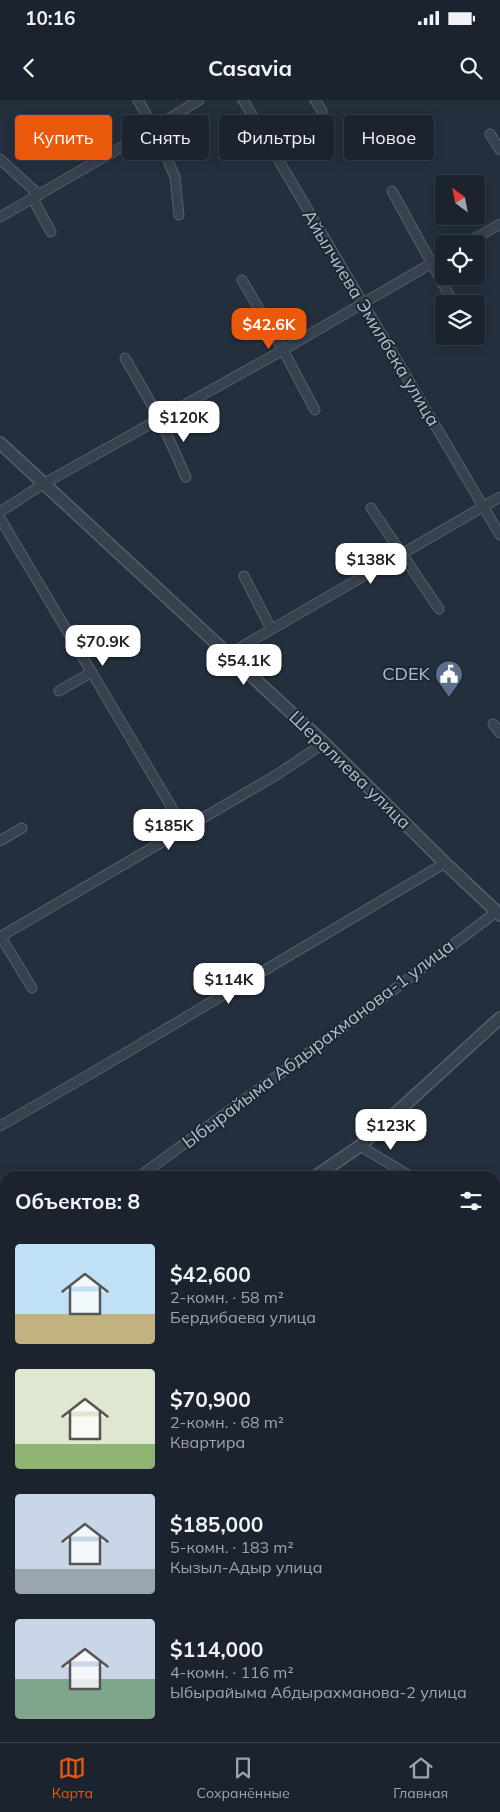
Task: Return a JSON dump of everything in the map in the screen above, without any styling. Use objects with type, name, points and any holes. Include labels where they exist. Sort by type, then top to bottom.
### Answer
[{"type":"street","points":[[138,100],[147,115]]},
{"type":"street","points":[[175,115],[199,100]]},
{"type":"street","name":"Айылчиева Эмилбека улица","points":[[243,100],[500,535]]},
{"type":"street","points":[[316,100],[322,111]]},
{"type":"street","points":[[490,134],[500,150]]},
{"type":"street","points":[[0,217],[122,147]]},
{"type":"street","points":[[0,160],[36,197],[51,232]]},
{"type":"street","points":[[168,160],[175,177],[180,215]]},
{"type":"street","points":[[392,191],[449,295]]},
{"type":"street","points":[[481,235],[500,224]]},
{"type":"street","points":[[0,512],[43,484],[282,350],[435,261]]},
{"type":"street","points":[[242,280],[315,410]]},
{"type":"street","points":[[125,358],[160,419],[186,477]]},
{"type":"street","name":"Шералиева улица","points":[[0,443],[324,743],[498,914]]},
{"type":"street","points":[[229,654],[500,497]]},
{"type":"street","points":[[371,508],[439,609]]},
{"type":"street","points":[[0,518],[184,828]]},
{"type":"street","points":[[244,576],[271,628]]},
{"type":"street","points":[[58,692],[92,672]]},
{"type":"street","points":[[493,724],[500,733]]},
{"type":"street","points":[[2,936],[278,774],[324,743]]},
{"type":"street","points":[[0,841],[22,828]]},
{"type":"street","points":[[0,1126],[445,863]]},
{"type":"street","name":"Ыбырайыма Абдырахманова-1 улица","points":[[147,1171],[498,914]]},
{"type":"street","points":[[0,925],[2,936],[32,988]]},
{"type":"street","points":[[323,1171],[360,1146],[500,1018]]},
{"type":"street","points":[[360,1146],[402,1171]]},
{"type":"place","name":"CDEK","points":[[449,698]]}]
